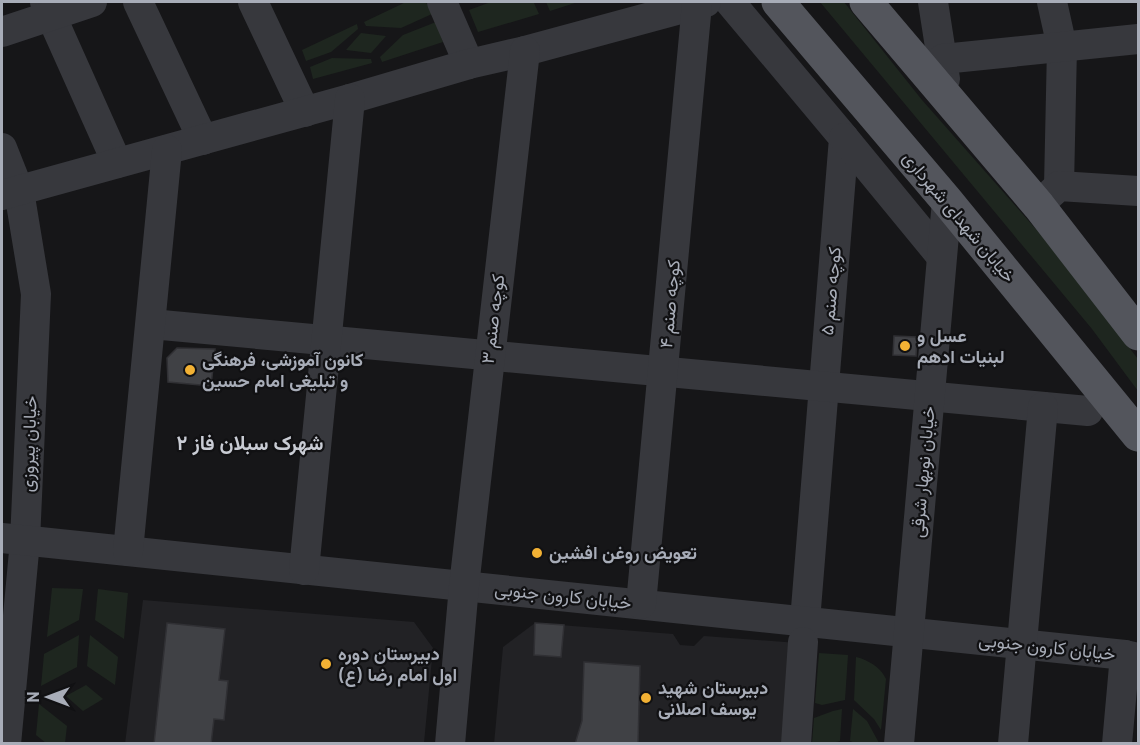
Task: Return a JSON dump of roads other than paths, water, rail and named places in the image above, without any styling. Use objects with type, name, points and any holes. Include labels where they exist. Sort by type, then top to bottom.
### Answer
[{"type":"main road","name":"خیابان شهدای شهرداری","points":[[778,2],[946,201],[1138,435]]},
{"type":"main road","points":[[866,2],[948,96],[1049,196],[1138,334]]},
{"type":"street","points":[[2,32],[48,8],[92,2]]},
{"type":"street","points":[[138,2],[203,140]]},
{"type":"street","points":[[253,2],[304,112]]},
{"type":"street","points":[[442,2],[469,64]]},
{"type":"street","points":[[730,2],[941,256]]},
{"type":"street","points":[[933,2],[948,96]]},
{"type":"street","points":[[1052,2],[1062,47],[1049,196],[1138,191]]},
{"type":"street","points":[[10,193],[469,64],[525,51],[630,12],[701,3]]},
{"type":"street","name":"کوچه صنم ۴","points":[[641,604],[701,3]]},
{"type":"street","points":[[48,8],[117,164]]},
{"type":"street","points":[[943,59],[1138,39]]},
{"type":"street","name":"کوچه صنم ۳","points":[[450,744],[464,586],[525,51]]},
{"type":"street","points":[[304,570],[350,99]]},
{"type":"street","name":"کوچه صنم ۵","points":[[796,744],[844,138]]},
{"type":"street","name":"خیابان پیروزی","points":[[2,147],[10,193],[36,294],[13,539],[6,744]]},
{"type":"street","points":[[128,551],[168,150]]},
{"type":"street","name":"خیابان نوبهار شرقی","points":[[899,744],[946,201]]},
{"type":"street","points":[[151,324],[1088,411]]},
{"type":"street","points":[[1013,744],[1043,406]]},
{"type":"street","name":"خیابان کارون جنوبی","points":[[13,539],[641,604],[804,632],[909,632],[1134,654]]},
{"type":"street","points":[[1117,744],[1134,654]]},
{"type":"place","name":"عسل و لبنیات ادهم","points":[[905,346]]},
{"type":"place","name":"کانون آموزشی، فرهنگی و تبلیغی امام حسین","points":[[190,370]]},
{"type":"place","name":"تعویض روغن افشین","points":[[537,553]]},
{"type":"place","name":"دبیرستان دوره اول امام رضا (ع)","points":[[326,664]]},
{"type":"place","name":"دبیرستان شهید یوسف اصلانی","points":[[646,698]]},
{"type":"district","name":"شهرک سبلان فاز ۲","points":[[250,443]]}]
